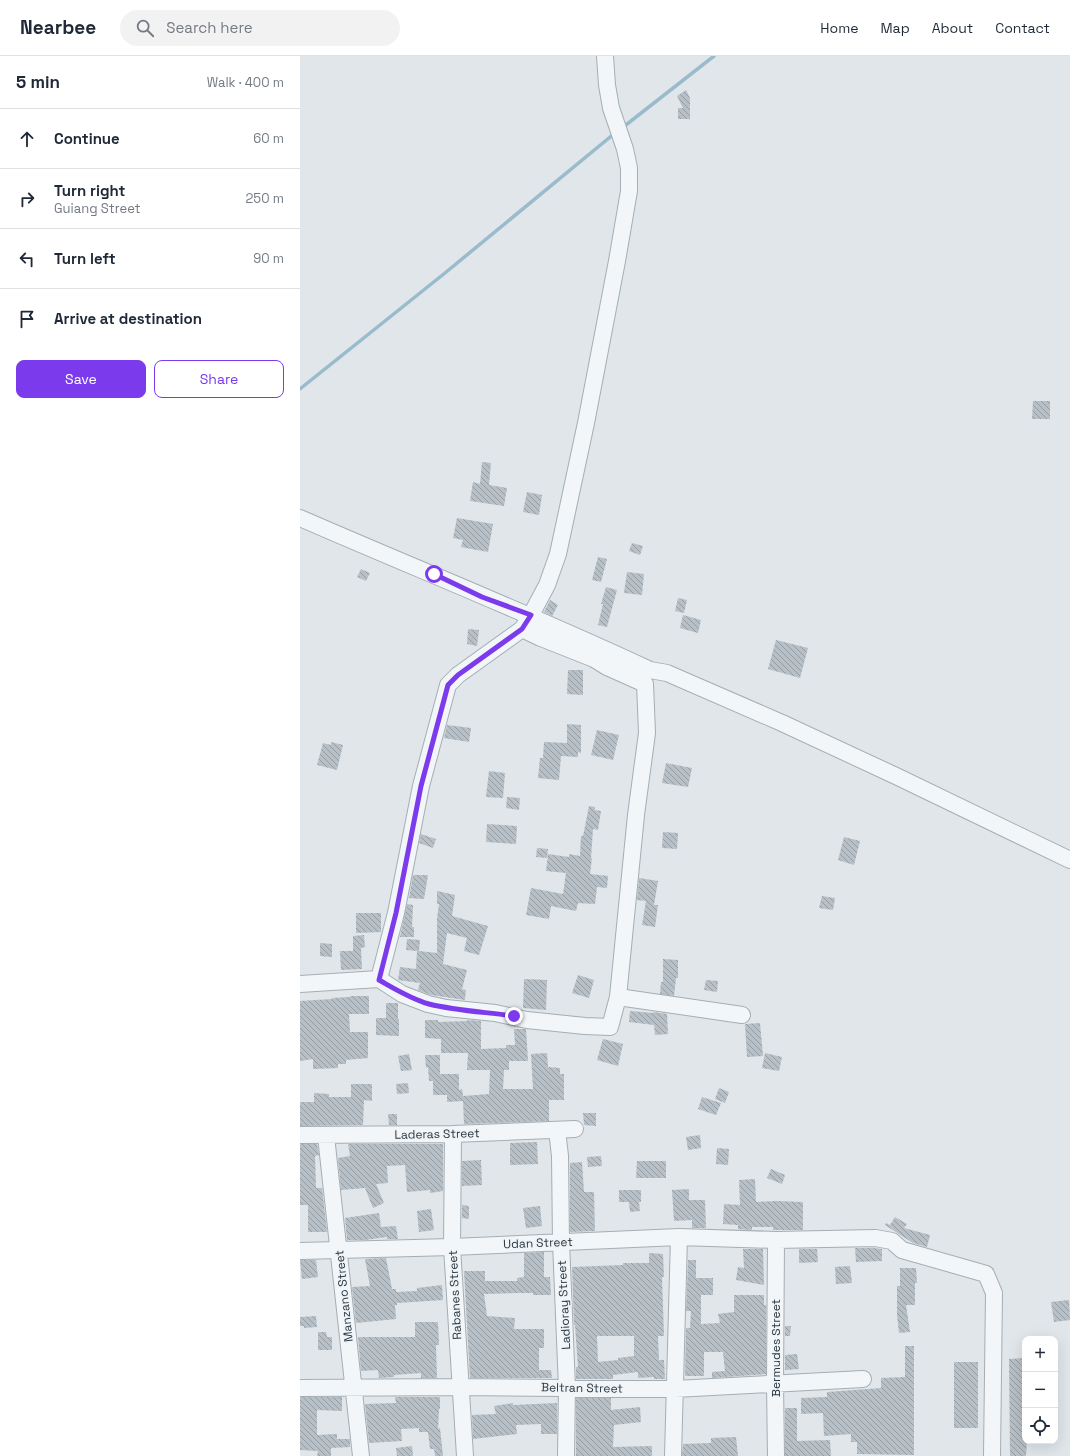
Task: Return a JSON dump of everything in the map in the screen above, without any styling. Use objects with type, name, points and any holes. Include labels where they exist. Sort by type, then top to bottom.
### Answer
[{"type":"street","points":[[379,980],[396,913],[421,786],[448,685],[458,675],[527,622],[548,585],[558,554],[586,423],[629,191],[629,168],[625,149],[611,108],[607,85],[605,56]]},
{"type":"street","points":[[300,518],[434,574],[482,597],[527,622],[648,677],[667,673],[782,723],[1070,860]]},
{"type":"street","points":[[300,984],[379,980],[402,994],[428,1004],[446,1008],[495,1013],[527,1020],[610,1028],[618,997],[636,815],[647,733],[648,677]]},
{"type":"street","points":[[618,997],[742,1015]]},
{"type":"street","name":"Laderas Street","points":[[300,1135],[453,1134],[575,1129]]},
{"type":"street","name":"Ladioray Street","points":[[557,1130],[560,1156],[561,1242],[567,1388],[566,1456]]},
{"type":"street","name":"Rabanes Street","points":[[453,1134],[452,1247],[465,1456]]},
{"type":"street","name":"Manzano Street","points":[[326,1136],[361,1456]]},
{"type":"street","points":[[673,1456],[679,1237]]},
{"type":"street","name":"Udan Street","points":[[300,1250],[452,1247],[679,1237],[776,1240],[875,1238],[892,1241],[902,1250],[986,1274],[994,1293],[992,1456]]},
{"type":"street","name":"Bermudes Street","points":[[776,1240],[776,1456]]},
{"type":"street","name":"Beltran Street","points":[[300,1388],[461,1387],[675,1389],[863,1379]]},
{"type":"building","points":[[686,90],[690,98],[690,121],[689,119],[678,119],[678,108],[683,108],[677,96]]},
{"type":"building","points":[[1033,401],[1050,401],[1050,419],[1032,419]]},
{"type":"building","points":[[482,462],[491,463],[489,485],[507,488],[504,506],[470,501],[473,482],[480,484]]},
{"type":"building","points":[[527,492],[542,495],[539,515],[523,512]]},
{"type":"building","points":[[457,518],[493,524],[488,552],[461,547],[463,540],[453,538]]},
{"type":"building","points":[[632,543],[643,546],[640,555],[629,551]]},
{"type":"building","points":[[598,557],[607,559],[601,582],[592,580]]},
{"type":"building","points":[[361,569],[370,573],[366,581],[357,577]]},
{"type":"building","points":[[627,572],[644,574],[642,595],[624,593]]},
{"type":"building","points":[[606,587],[617,590],[607,627],[598,625],[603,604],[601,604]]},
{"type":"building","points":[[678,598],[687,600],[684,613],[675,611]]},
{"type":"building","points":[[550,600],[558,605],[552,616],[544,612]]},
{"type":"building","points":[[683,615],[701,620],[698,633],[680,628]]},
{"type":"building","points":[[468,629],[479,630],[477,646],[467,644]]},
{"type":"building","points":[[776,640],[808,648],[800,678],[768,669]]},
{"type":"building","points":[[568,670],[583,670],[583,695],[567,694]]},
{"type":"building","points":[[567,724],[581,725],[581,753],[578,752],[578,757],[561,756],[559,780],[538,778],[540,758],[543,758],[544,742],[567,743]]},
{"type":"building","points":[[447,725],[471,728],[469,742],[444,738]]},
{"type":"building","points":[[597,730],[619,735],[613,760],[591,755]]},
{"type":"building","points":[[331,742],[343,745],[337,770],[317,765],[323,743],[331,745]]},
{"type":"building","points":[[666,763],[692,768],[688,787],[662,783]]},
{"type":"building","points":[[489,771],[505,773],[503,798],[486,797]]},
{"type":"building","points":[[507,797],[520,798],[519,810],[506,808]]},
{"type":"building","points":[[589,806],[595,807],[595,810],[601,811],[598,830],[593,829],[590,874],[608,876],[607,888],[597,887],[595,904],[578,903],[576,911],[551,906],[549,919],[526,915],[531,888],[563,894],[566,873],[546,871],[548,854],[569,857],[569,854],[580,856],[581,836],[583,836]]},
{"type":"building","points":[[487,824],[517,826],[516,844],[486,842]]},
{"type":"building","points":[[663,832],[678,833],[677,849],[662,848]]},
{"type":"building","points":[[421,834],[436,839],[433,848],[419,843]]},
{"type":"building","points":[[844,837],[860,841],[854,865],[838,860]]},
{"type":"building","points":[[537,848],[548,849],[547,858],[536,857]]},
{"type":"building","points":[[413,875],[428,875],[424,899],[409,898]]},
{"type":"building","points":[[639,878],[658,881],[654,905],[658,905],[655,927],[642,925],[646,901],[637,900]]},
{"type":"building","points":[[437,891],[455,895],[452,916],[488,926],[479,955],[464,951],[467,938],[447,933],[443,964],[467,970],[462,989],[466,990],[465,1000],[431,995],[418,990],[420,983],[398,980],[400,967],[416,969],[417,951],[406,950],[407,939],[420,940],[419,951],[437,953],[437,919],[439,904],[437,904]]},
{"type":"building","points":[[822,896],[835,898],[833,910],[819,908]]},
{"type":"building","points":[[407,904],[413,905],[412,927],[414,927],[414,937],[400,937]]},
{"type":"building","points":[[356,913],[381,913],[381,932],[356,933]]},
{"type":"building","points":[[364,935],[365,947],[361,948],[362,969],[341,970],[340,951],[353,951],[353,936]]},
{"type":"building","points":[[320,943],[332,944],[332,957],[320,956]]},
{"type":"building","points":[[663,959],[678,960],[678,978],[676,978],[674,996],[660,994],[661,982],[663,982]]},
{"type":"building","points":[[578,975],[594,980],[589,998],[572,993]]},
{"type":"building","points":[[524,979],[547,980],[546,1010],[523,1008]]},
{"type":"building","points":[[706,980],[718,981],[717,992],[704,990]]},
{"type":"building","points":[[350,996],[369,996],[369,1014],[349,1014],[350,1032],[368,1032],[368,1058],[346,1060],[346,1064],[338,1064],[338,1068],[313,1069],[313,1059],[300,1061],[300,1001]]},
{"type":"building","points":[[386,1003],[398,1003],[399,1036],[376,1035],[376,1018],[386,1018]]},
{"type":"building","points":[[630,1011],[667,1014],[668,1034],[655,1035],[654,1025],[629,1022]]},
{"type":"building","points":[[425,1020],[438,1020],[438,1022],[467,1020],[481,1021],[481,1049],[506,1048],[506,1045],[515,1045],[514,1029],[526,1029],[528,1061],[509,1061],[509,1070],[504,1070],[503,1089],[533,1089],[531,1054],[547,1053],[548,1067],[560,1068],[560,1074],[564,1074],[564,1100],[549,1100],[549,1121],[464,1124],[463,1101],[447,1102],[447,1095],[433,1095],[433,1081],[429,1081],[425,1055],[440,1055],[440,1074],[459,1074],[459,1090],[462,1089],[463,1096],[489,1094],[490,1070],[467,1070],[468,1053],[441,1053],[441,1039],[425,1038]]},
{"type":"building","points":[[760,1023],[763,1056],[747,1057],[745,1024]]},
{"type":"building","points":[[603,1039],[623,1044],[618,1066],[597,1060]]},
{"type":"building","points":[[765,1053],[782,1057],[779,1071],[762,1068]]},
{"type":"building","points":[[409,1054],[412,1070],[401,1071],[398,1056]]},
{"type":"building","points":[[408,1083],[409,1093],[397,1094],[396,1084]]},
{"type":"building","points":[[351,1084],[372,1084],[372,1101],[364,1100],[363,1125],[300,1126],[300,1102],[314,1102],[314,1093],[329,1094],[329,1097],[351,1097]]},
{"type":"building","points":[[719,1088],[729,1092],[725,1103],[715,1099]]},
{"type":"building","points":[[702,1097],[721,1103],[716,1115],[698,1109]]},
{"type":"building","points":[[583,1113],[596,1113],[596,1126],[584,1125]]},
{"type":"building","points":[[388,1114],[397,1114],[397,1125],[389,1125]]},
{"type":"building","points":[[700,1135],[701,1148],[688,1150],[686,1137]]},
{"type":"building","points":[[537,1142],[538,1164],[510,1165],[510,1143]]},
{"type":"building","points":[[300,1144],[317,1144],[319,1155],[315,1156],[316,1188],[322,1188],[327,1232],[308,1232],[308,1205],[300,1205]]},
{"type":"building","points":[[348,1144],[443,1144],[443,1191],[430,1193],[430,1190],[407,1192],[405,1165],[387,1166],[388,1183],[376,1184],[384,1203],[373,1208],[365,1188],[341,1190],[338,1158],[350,1156]]},
{"type":"building","points":[[717,1148],[729,1149],[728,1165],[716,1164]]},
{"type":"building","points":[[601,1156],[602,1166],[588,1167],[587,1157]]},
{"type":"building","points":[[481,1160],[482,1185],[462,1186],[462,1161]]},
{"type":"building","points":[[637,1161],[666,1161],[666,1178],[636,1178]]},
{"type":"building","points":[[582,1162],[584,1192],[594,1192],[595,1231],[570,1232],[570,1163]]},
{"type":"building","points":[[771,1169],[785,1175],[782,1184],[767,1178]]},
{"type":"building","points":[[755,1179],[756,1202],[803,1202],[803,1230],[773,1230],[773,1227],[752,1227],[752,1230],[738,1229],[738,1225],[723,1224],[724,1204],[740,1205],[739,1180]]},
{"type":"building","points":[[689,1189],[689,1200],[705,1200],[706,1228],[692,1228],[692,1220],[674,1221],[672,1190]]},
{"type":"building","points":[[619,1190],[641,1190],[641,1202],[639,1202],[640,1211],[630,1212],[629,1202],[619,1202]]},
{"type":"building","points":[[462,1205],[469,1206],[469,1219],[462,1218]]},
{"type":"building","points":[[540,1206],[542,1226],[526,1228],[523,1208]]},
{"type":"building","points":[[431,1209],[434,1230],[419,1232],[417,1211]]},
{"type":"building","points":[[379,1213],[381,1227],[396,1226],[398,1239],[387,1239],[387,1237],[365,1240],[347,1240],[345,1218]]},
{"type":"building","points":[[895,1217],[907,1224],[904,1228],[930,1235],[927,1247],[913,1243],[885,1225],[886,1223],[890,1225]]},
{"type":"building","points":[[855,1248],[882,1249],[882,1261],[856,1262]]},
{"type":"building","points":[[743,1249],[763,1249],[764,1285],[736,1280],[738,1267],[744,1268]]},
{"type":"building","points":[[799,1249],[817,1249],[818,1262],[799,1263]]},
{"type":"building","points":[[544,1252],[544,1277],[550,1277],[551,1295],[533,1295],[533,1293],[484,1294],[487,1316],[515,1318],[514,1329],[544,1329],[544,1348],[539,1348],[539,1370],[551,1370],[552,1378],[470,1378],[464,1271],[485,1271],[485,1281],[517,1281],[517,1278],[524,1277],[524,1253]]},
{"type":"building","points":[[649,1253],[663,1254],[664,1277],[662,1277],[664,1336],[658,1336],[659,1360],[664,1360],[665,1379],[654,1379],[654,1377],[638,1378],[638,1372],[613,1375],[613,1379],[576,1379],[576,1367],[578,1367],[574,1325],[572,1267],[623,1265],[623,1263],[649,1263]],"holes":[[[597,1336],[634,1336],[634,1356],[618,1358],[618,1360],[598,1362]]]},
{"type":"building","points":[[386,1258],[392,1289],[396,1289],[396,1292],[417,1291],[417,1288],[442,1285],[443,1300],[397,1303],[397,1305],[395,1305],[396,1319],[356,1323],[352,1287],[370,1286],[365,1259]]},
{"type":"building","points":[[300,1260],[316,1260],[318,1277],[302,1279]]},
{"type":"building","points":[[688,1260],[696,1260],[696,1278],[713,1278],[713,1295],[701,1295],[701,1324],[720,1323],[718,1314],[734,1312],[734,1295],[764,1295],[764,1305],[766,1305],[766,1374],[712,1378],[712,1372],[725,1371],[723,1352],[704,1352],[704,1376],[685,1376],[686,1328],[690,1328],[691,1311],[686,1311]]},
{"type":"building","points":[[850,1266],[852,1283],[836,1284],[835,1267]]},
{"type":"building","points":[[900,1268],[916,1268],[917,1283],[915,1283],[915,1305],[906,1305],[910,1332],[899,1333],[897,1315],[897,1286],[900,1286]]},
{"type":"building","points":[[1069,1300],[1070,1320],[1054,1322],[1051,1302]]},
{"type":"building","points":[[316,1316],[317,1327],[304,1328],[304,1326],[300,1326],[300,1317]]},
{"type":"building","points":[[415,1322],[438,1322],[439,1345],[436,1345],[437,1378],[421,1378],[421,1373],[394,1375],[394,1377],[379,1378],[378,1370],[361,1371],[358,1337],[415,1337]]},
{"type":"building","points":[[785,1326],[791,1326],[790,1336],[785,1336]]},
{"type":"building","points":[[318,1332],[326,1332],[327,1337],[332,1337],[332,1350],[318,1350]]},
{"type":"building","points":[[905,1346],[914,1346],[914,1455],[857,1454],[857,1442],[851,1442],[851,1434],[824,1436],[823,1413],[801,1414],[801,1398],[827,1397],[827,1392],[881,1388],[881,1378],[905,1377]]},
{"type":"building","points":[[797,1354],[799,1369],[785,1370],[785,1355]]},
{"type":"building","points":[[1022,1358],[1022,1444],[1027,1444],[1026,1456],[1010,1456],[1009,1359]]},
{"type":"building","points":[[954,1362],[978,1362],[978,1428],[954,1428]]},
{"type":"building","points":[[300,1397],[342,1397],[342,1411],[317,1410],[317,1435],[337,1434],[337,1439],[350,1439],[350,1447],[331,1448],[331,1456],[317,1456],[318,1451],[300,1450]]},
{"type":"building","points":[[395,1397],[440,1397],[438,1429],[440,1428],[443,1456],[435,1456],[434,1449],[430,1449],[428,1432],[419,1432],[419,1428],[401,1429],[402,1441],[369,1443],[365,1404],[396,1403]]},
{"type":"building","points":[[576,1398],[611,1398],[611,1410],[640,1407],[641,1422],[614,1425],[613,1447],[652,1446],[652,1456],[576,1456]]},
{"type":"building","points":[[513,1403],[513,1405],[557,1403],[557,1434],[541,1434],[541,1424],[516,1425],[517,1434],[473,1439],[472,1415],[496,1414],[494,1406]]},
{"type":"building","points":[[785,1408],[797,1408],[797,1441],[830,1440],[831,1456],[785,1456]]},
{"type":"building","points":[[736,1437],[738,1456],[682,1456],[683,1444],[711,1443],[711,1438]]},
{"type":"building","points":[[412,1446],[413,1456],[397,1456],[396,1448]]},
{"type":"waterway","points":[[622,128],[714,56]]},
{"type":"waterway","points":[[300,389],[445,273],[615,133]]},
{"type":"route","points":[[434,574],[482,597],[531,615],[522,629],[458,675],[448,685],[421,786],[396,913],[379,980],[402,994],[428,1004],[446,1008],[514,1016]]}]
